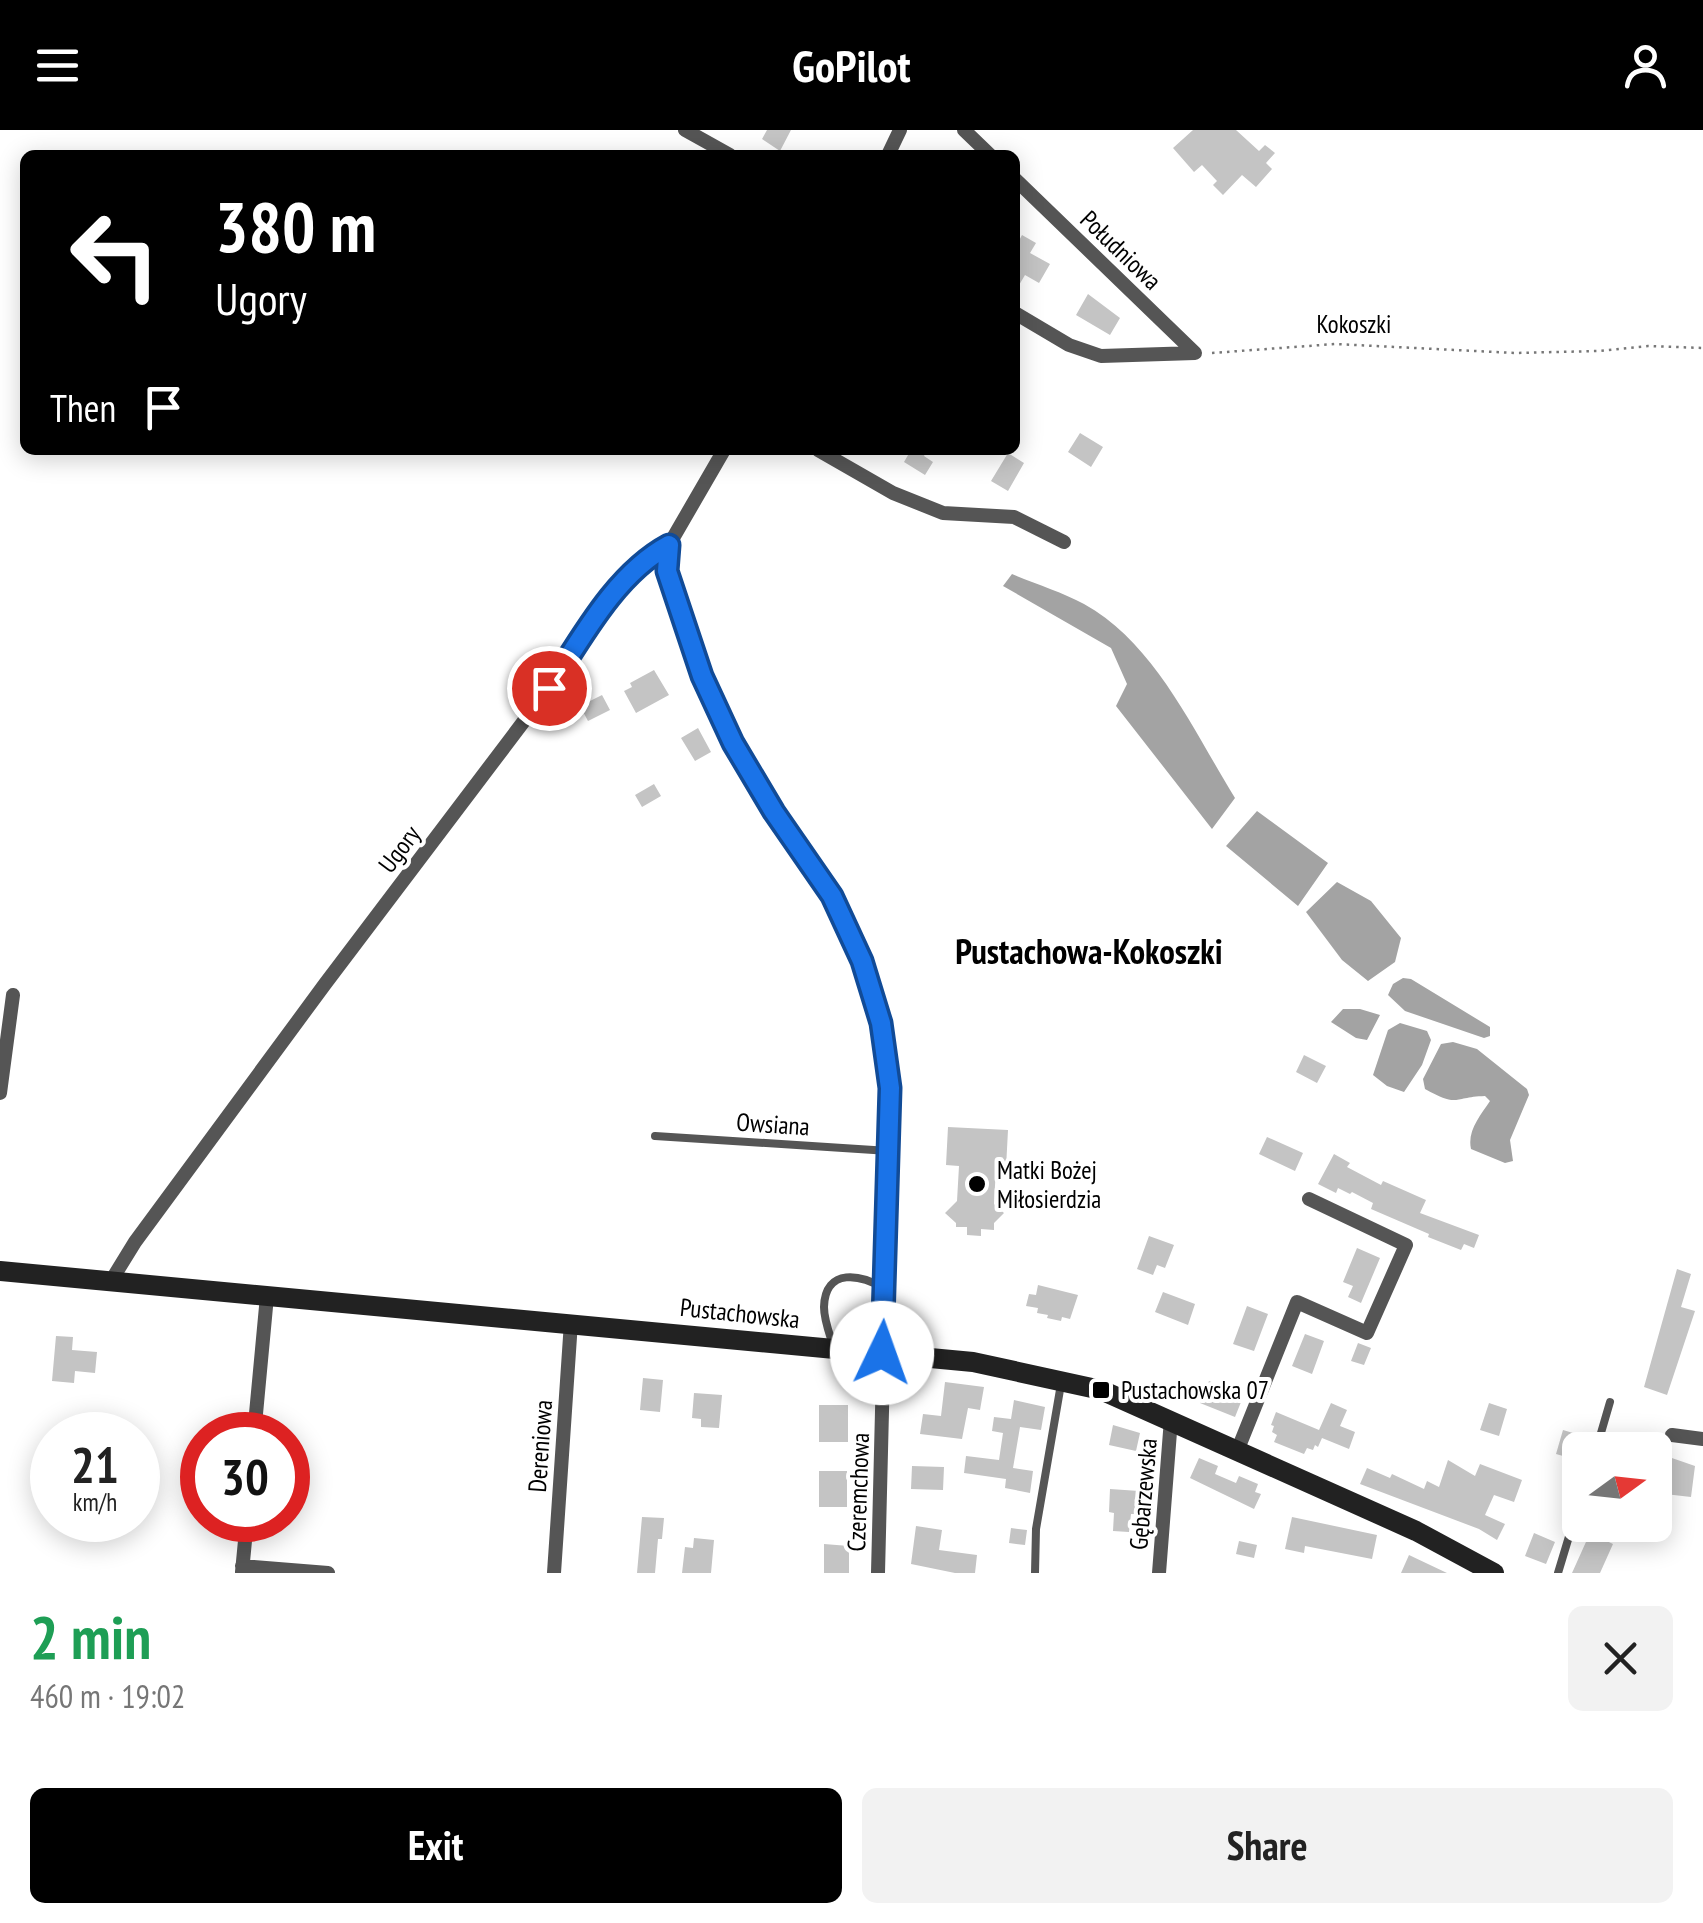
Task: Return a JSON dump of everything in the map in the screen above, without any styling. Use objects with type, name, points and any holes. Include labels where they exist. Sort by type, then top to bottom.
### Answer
[{"type":"street","points":[[686,130],[721,150]]},
{"type":"street","points":[[964,130],[985,150]]},
{"type":"street","name":"Południowa","points":[[1020,184],[1195,353]]},
{"type":"street","points":[[1020,317],[1069,345],[1101,356],[1195,353]]},
{"type":"street","name":"Ugory","points":[[111,1281],[146,1227],[549,688],[614,594],[648,556],[669,545],[721,455]]},
{"type":"street","points":[[827,455],[892,493],[943,513],[1014,517],[1064,542]]},
{"type":"street","points":[[669,545],[667,571],[702,676],[733,743],[774,812],[832,896],[862,961],[881,1023],[890,1088],[882,1353]]},
{"type":"street","points":[[0,1093],[13,995]]},
{"type":"street","points":[[1238,1450],[1297,1302],[1367,1333],[1406,1244],[1309,1199]]},
{"type":"street","name":"Pustachowska","points":[[0,1271],[973,1362],[1101,1390],[1416,1531],[1494,1573]]},
{"type":"street","points":[[256,1412],[268,1296]]},
{"type":"street","name":"Dereniowa","points":[[554,1573],[571,1322]]},
{"type":"street","name":"Czeremchowa","points":[[878,1573],[882,1353]]},
{"type":"street","name":"Gębarzewska","points":[[1159,1573],[1171,1419]]},
{"type":"street","points":[[1672,1435],[1703,1439]]},
{"type":"street","points":[[244,1542],[242,1570],[328,1573]]},
{"type":"lane","name":"Owsiana","points":[[655,1136],[889,1152]]},
{"type":"lane","points":[[834,1348],[824,1304],[829,1289],[841,1278],[853,1276],[868,1278],[885,1289]]},
{"type":"lane","points":[[1036,1573],[1036,1529],[1061,1380]]},
{"type":"lane","points":[[1601,1432],[1610,1402]]},
{"type":"lane","points":[[1558,1573],[1567,1542]]},
{"type":"path","name":"Kokoszki","points":[[1195,353],[1334,344],[1514,353],[1648,346],[1703,348]]},
{"type":"shaded area","points":[[1012,574],[1084,604],[1132,641],[1152,665],[1235,798],[1212,829],[1116,706],[1127,684],[1111,648],[1003,586]]},
{"type":"shaded area","points":[[1257,811],[1328,863],[1298,906],[1226,846]]},
{"type":"shaded area","points":[[1337,882],[1371,901],[1401,938],[1395,962],[1368,981],[1342,960],[1306,912]]},
{"type":"shaded area","points":[[1403,978],[1411,979],[1490,1027],[1490,1036],[1484,1038],[1405,1011],[1388,995],[1393,984]]},
{"type":"shaded area","points":[[1343,1009],[1380,1015],[1367,1040],[1356,1038],[1331,1022]]},
{"type":"shaded area","points":[[1400,1023],[1427,1031],[1431,1040],[1422,1065],[1404,1092],[1373,1075],[1388,1030]]},
{"type":"shaded area","points":[[1453,1042],[1477,1049],[1527,1089],[1529,1095],[1510,1140],[1513,1161],[1505,1163],[1471,1149],[1473,1130],[1490,1101],[1485,1096],[1450,1100],[1425,1089],[1423,1079],[1441,1044]]},
{"type":"building","points":[[767,130],[791,130],[781,150],[762,139]]},
{"type":"building","points":[[1193,130],[1236,130],[1259,151],[1265,145],[1275,153],[1266,163],[1272,169],[1256,187],[1242,175],[1223,195],[1213,185],[1217,181],[1202,165],[1194,172],[1173,148]]},
{"type":"building","points":[[1022,235],[1036,243],[1030,253],[1050,264],[1039,283],[1025,275],[1020,284]]},
{"type":"building","points":[[1088,294],[1120,318],[1110,335],[1076,315]]},
{"type":"building","points":[[1080,433],[1103,447],[1091,467],[1068,452]]},
{"type":"building","points":[[908,455],[924,455],[933,462],[925,475],[904,462]]},
{"type":"building","points":[[1007,455],[1024,463],[1008,491],[991,481]]},
{"type":"building","points":[[654,670],[669,695],[636,713],[624,691],[632,687],[630,683]]},
{"type":"building","points":[[602,695],[610,710],[588,721],[580,706]]},
{"type":"building","points":[[698,728],[711,752],[695,761],[681,738]]},
{"type":"building","points":[[654,784],[661,796],[642,807],[635,795]]},
{"type":"building","points":[[1304,1055],[1326,1066],[1317,1083],[1296,1072]]},
{"type":"building","name":"Matki Bożej Miłosierdzia","points":[[948,1127],[1008,1130],[1006,1168],[996,1167],[994,1204],[1004,1213],[994,1223],[994,1230],[981,1229],[981,1236],[967,1235],[967,1227],[956,1227],[945,1213],[957,1201],[959,1166],[946,1165]]},
{"type":"building","points":[[1267,1137],[1303,1153],[1295,1171],[1259,1154]]},
{"type":"building","points":[[1334,1154],[1350,1163],[1347,1167],[1381,1185],[1383,1181],[1426,1200],[1420,1213],[1479,1235],[1474,1248],[1464,1244],[1461,1250],[1428,1237],[1429,1234],[1371,1209],[1373,1203],[1352,1192],[1338,1188],[1336,1193],[1318,1184]]},
{"type":"building","points":[[1149,1236],[1174,1245],[1165,1268],[1157,1265],[1153,1275],[1137,1269]]},
{"type":"building","points":[[1357,1248],[1380,1258],[1361,1303],[1348,1297],[1353,1286],[1343,1282]]},
{"type":"building","points":[[1677,1269],[1691,1274],[1681,1307],[1695,1311],[1667,1395],[1644,1387]]},
{"type":"building","points":[[1038,1285],[1078,1295],[1070,1319],[1047,1318],[1048,1315],[1037,1313],[1038,1308],[1026,1306],[1029,1294],[1036,1295]]},
{"type":"building","points":[[1163,1292],[1195,1304],[1188,1325],[1155,1312]]},
{"type":"building","points":[[1247,1306],[1268,1314],[1254,1351],[1233,1344]]},
{"type":"building","points":[[1305,1334],[1324,1341],[1312,1374],[1292,1366]]},
{"type":"building","points":[[56,1336],[73,1337],[72,1350],[97,1352],[95,1373],[75,1371],[74,1383],[52,1381]]},
{"type":"building","points":[[1358,1343],[1371,1348],[1364,1365],[1351,1361]]},
{"type":"building","points":[[643,1378],[663,1380],[660,1412],[640,1410]]},
{"type":"building","points":[[1209,1381],[1231,1390],[1229,1397],[1241,1402],[1235,1417],[1200,1403]]},
{"type":"building","points":[[945,1382],[984,1387],[980,1410],[968,1408],[962,1439],[920,1434],[923,1414],[941,1416]]},
{"type":"building","points":[[694,1393],[722,1395],[719,1428],[701,1427],[701,1419],[692,1418]]},
{"type":"building","points":[[1014,1400],[1045,1407],[1041,1430],[1020,1427],[1013,1468],[1033,1471],[1030,1493],[1005,1488],[1006,1479],[964,1473],[966,1456],[999,1460],[1003,1433],[992,1431],[994,1417],[1011,1419]]},
{"type":"building","points":[[1331,1403],[1347,1410],[1340,1426],[1355,1432],[1349,1449],[1322,1438],[1318,1447],[1307,1448],[1304,1454],[1274,1442],[1277,1435],[1271,1425],[1276,1412],[1319,1430]]},
{"type":"building","points":[[1489,1403],[1507,1409],[1499,1436],[1480,1430]]},
{"type":"building","points":[[819,1405],[848,1405],[848,1442],[819,1442]]},
{"type":"building","points":[[1113,1425],[1140,1433],[1136,1451],[1109,1445]]},
{"type":"building","points":[[1562,1433],[1562,1456],[1556,1454]]},
{"type":"building","points":[[1199,1458],[1218,1466],[1215,1474],[1236,1483],[1239,1476],[1258,1484],[1255,1492],[1261,1494],[1254,1509],[1190,1478]]},
{"type":"building","points":[[1672,1458],[1695,1466],[1691,1497],[1672,1495]]},
{"type":"building","points":[[1448,1460],[1475,1476],[1480,1464],[1522,1480],[1514,1502],[1494,1495],[1485,1515],[1505,1524],[1497,1540],[1479,1529],[1360,1484],[1367,1468],[1390,1478],[1392,1474],[1424,1489],[1427,1481],[1439,1487]]},
{"type":"building","points":[[912,1466],[944,1467],[943,1490],[911,1489]]},
{"type":"building","points":[[819,1471],[847,1471],[847,1507],[819,1507]]},
{"type":"building","points":[[1110,1489],[1139,1491],[1137,1514],[1131,1514],[1129,1532],[1113,1531]]},
{"type":"building","points":[[642,1517],[664,1518],[655,1573],[637,1573]]},
{"type":"building","points":[[1292,1517],[1377,1535],[1372,1559],[1305,1546],[1304,1553],[1285,1549]]},
{"type":"building","points":[[916,1526],[942,1530],[939,1550],[977,1555],[975,1573],[911,1564]]},
{"type":"building","points":[[1011,1528],[1027,1530],[1025,1545],[1009,1543]]},
{"type":"building","points":[[1534,1533],[1555,1542],[1546,1564],[1525,1556]]},
{"type":"building","points":[[694,1538],[714,1540],[711,1573],[682,1573],[685,1547],[693,1548]]},
{"type":"building","points":[[1239,1541],[1257,1545],[1254,1558],[1236,1554]]},
{"type":"building","points":[[1586,1542],[1613,1544],[1600,1573],[1572,1573]]},
{"type":"building","points":[[824,1544],[849,1546],[849,1573],[824,1573]]},
{"type":"building","points":[[1409,1555],[1447,1573],[1401,1573]]},
{"type":"place","name":"Matki Bożej Miłosierdzia","points":[[977,1184]]},
{"type":"place","name":"Pustachowska 07","points":[[1101,1390]]},
{"type":"district","name":"Pustachowa-Kokoszki","points":[[1089,952]]},
{"type":"route","points":[[549,688],[614,594],[648,556],[669,545],[667,571],[702,676],[733,743],[774,812],[832,896],[862,961],[881,1023],[890,1088],[882,1353]]}]
